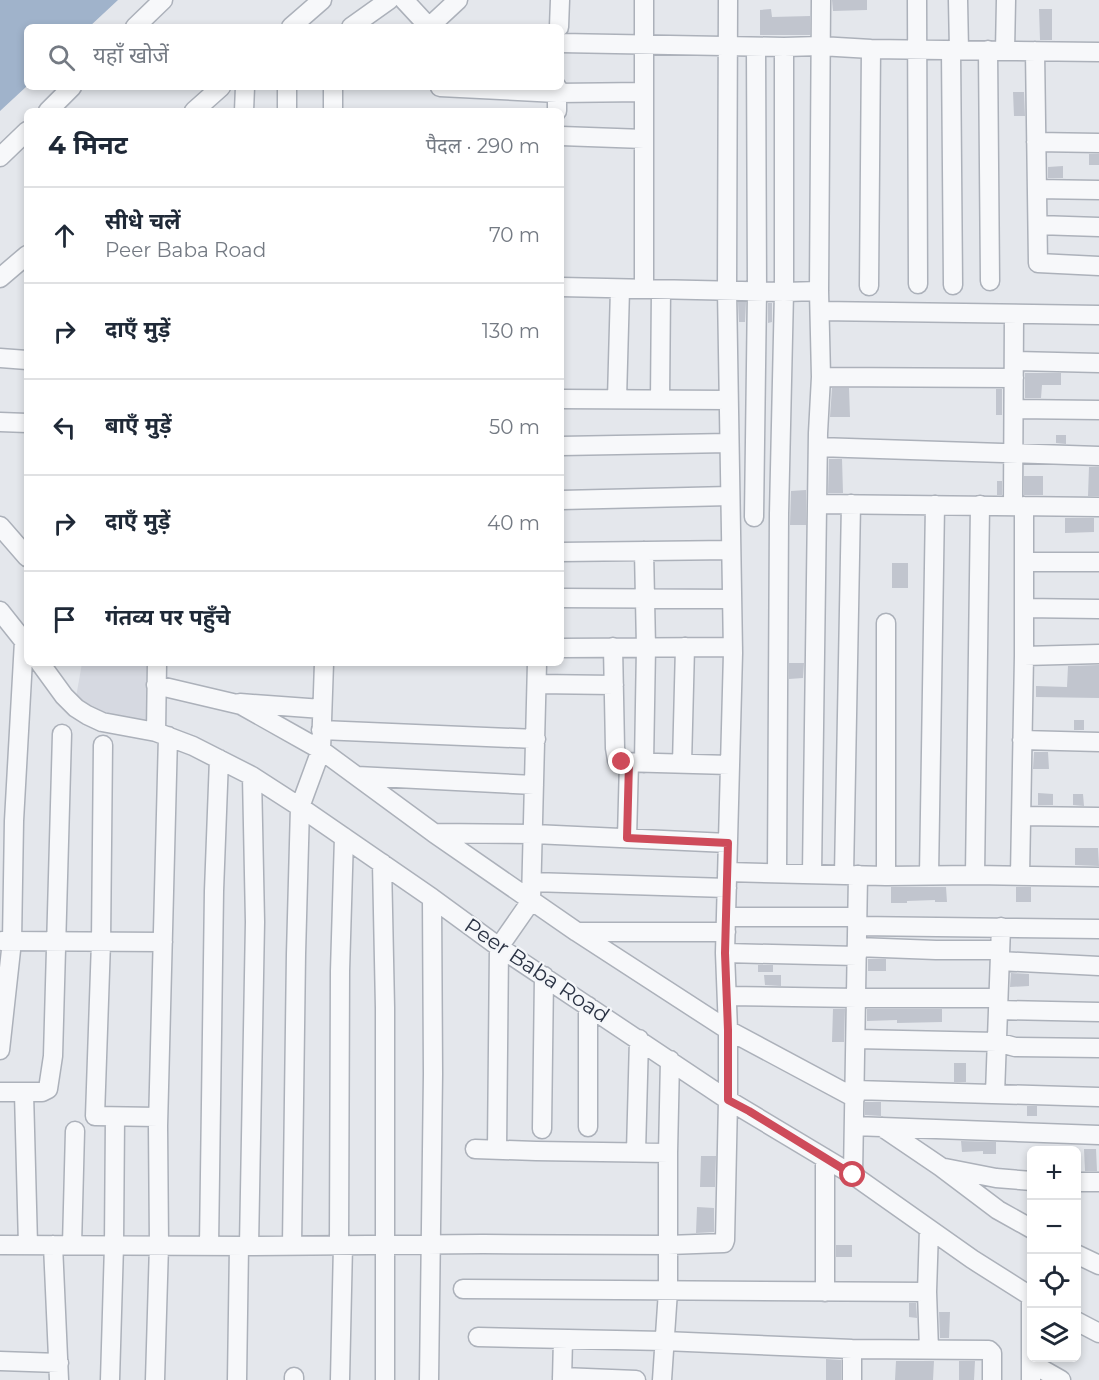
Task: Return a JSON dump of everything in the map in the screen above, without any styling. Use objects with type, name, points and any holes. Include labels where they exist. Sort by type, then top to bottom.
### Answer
[{"type":"street","points":[[138,24],[163,0]]},
{"type":"street","points":[[294,24],[322,0]]},
{"type":"street","points":[[355,24],[389,0]]},
{"type":"street","points":[[404,0],[426,24]]},
{"type":"street","points":[[432,24],[458,0]]},
{"type":"street","points":[[559,24],[560,0]]},
{"type":"street","points":[[644,0],[644,139],[660,400]]},
{"type":"street","points":[[0,1245],[668,1245],[724,1243],[728,1100],[725,953],[733,646],[727,290],[728,0]]},
{"type":"street","points":[[812,874],[821,377],[819,291],[821,0]]},
{"type":"street","points":[[917,0],[918,284]]},
{"type":"street","points":[[953,285],[955,50],[958,0]]},
{"type":"street","points":[[990,281],[997,50],[1006,0]]},
{"type":"street","points":[[564,44],[820,46],[871,49],[1099,52]]},
{"type":"street","points":[[754,517],[757,291],[756,46]]},
{"type":"street","points":[[777,873],[779,514],[784,292],[784,47]]},
{"type":"street","points":[[869,286],[871,49]]},
{"type":"street","points":[[1035,51],[1038,263],[1099,266]]},
{"type":"street","points":[[51,108],[69,90]]},
{"type":"street","points":[[197,108],[218,90]]},
{"type":"street","points":[[244,90],[244,108]]},
{"type":"street","points":[[286,90],[287,108]]},
{"type":"street","points":[[333,90],[333,108]]},
{"type":"street","points":[[475,90],[557,97],[644,92]]},
{"type":"street","points":[[0,157],[24,134]]},
{"type":"street","points":[[564,136],[644,139]]},
{"type":"street","points":[[1036,142],[1099,143]]},
{"type":"street","points":[[1037,189],[1099,190]]},
{"type":"street","points":[[1038,225],[1099,227]]},
{"type":"street","points":[[0,278],[24,258]]},
{"type":"street","points":[[564,287],[819,291]]},
{"type":"street","points":[[617,399],[620,289]]},
{"type":"street","points":[[820,311],[1099,315]]},
{"type":"street","points":[[1014,314],[1014,453],[1024,562],[1020,876]]},
{"type":"street","points":[[0,358],[24,360]]},
{"type":"street","points":[[821,377],[1099,363]]},
{"type":"street","points":[[564,399],[728,400]]},
{"type":"street","points":[[1014,409],[1099,410]]},
{"type":"street","points":[[0,422],[24,423]]},
{"type":"street","points":[[564,446],[729,443]]},
{"type":"street","points":[[818,447],[1099,456]]},
{"type":"street","points":[[564,500],[730,496]]},
{"type":"street","points":[[817,504],[1099,507]]},
{"type":"street","points":[[851,504],[851,875],[857,922],[853,1175]]},
{"type":"street","points":[[929,875],[935,505]]},
{"type":"street","points":[[975,875],[980,505]]},
{"type":"street","points":[[0,526],[24,554]]},
{"type":"street","points":[[564,552],[731,550]]},
{"type":"street","points":[[627,838],[646,647],[644,551]]},
{"type":"street","points":[[1024,562],[1099,562]]},
{"type":"street","points":[[564,598],[732,598]]},
{"type":"street","points":[[1024,608],[1099,609]]},
{"type":"street","points":[[0,611],[24,636],[0,1050]]},
{"type":"street","points":[[886,623],[886,876]]},
{"type":"street","points":[[564,648],[733,646]]},
{"type":"street","points":[[613,647],[616,757],[621,762],[730,765]]},
{"type":"street","points":[[682,764],[685,647]]},
{"type":"street","points":[[1024,656],[1099,654]]},
{"type":"street","name":"Peer Baba Road","points":[[42,666],[64,696],[87,715],[102,722],[162,734],[193,746],[252,777],[300,807],[499,947],[728,1100],[853,1175],[972,1259],[1027,1293]]},
{"type":"street","points":[[155,1380],[159,1245],[158,1117],[163,942],[162,734],[156,685],[157,666]]},
{"type":"street","points":[[292,1245],[300,807],[321,750],[324,666]]},
{"type":"street","points":[[497,1150],[499,947],[531,901],[537,666]]},
{"type":"street","points":[[537,684],[614,685]]},
{"type":"street","points":[[156,685],[241,705],[321,750],[531,901],[728,1030],[855,1094],[1099,1097]]},
{"type":"street","points":[[224,701],[322,709]]},
{"type":"street","points":[[321,730],[536,739]]},
{"type":"street","points":[[0,1092],[42,1092],[48,1089],[50,1083],[53,1056],[62,734]]},
{"type":"street","points":[[1022,740],[1099,742]]},
{"type":"street","points":[[103,745],[101,942],[95,1116],[158,1117]]},
{"type":"street","points":[[209,1246],[214,891],[219,759]]},
{"type":"street","points":[[357,776],[534,785]]},
{"type":"street","points":[[237,1380],[255,922],[252,777]]},
{"type":"street","points":[[1021,816],[1099,817]]},
{"type":"street","points":[[434,833],[534,834],[728,843]]},
{"type":"street","points":[[340,1380],[340,971],[344,837]]},
{"type":"street","points":[[382,863],[385,1008],[385,1380]]},
{"type":"street","points":[[532,882],[727,880],[777,873],[1099,877]]},
{"type":"street","points":[[429,1380],[433,1074],[432,898]]},
{"type":"street","points":[[577,932],[857,922],[1099,929]]},
{"type":"street","points":[[995,1094],[1000,927]]},
{"type":"street","points":[[6,941],[163,942]]},
{"type":"street","points":[[725,953],[936,950],[1099,966]]},
{"type":"street","points":[[542,1129],[543,976]]},
{"type":"street","points":[[726,996],[857,998],[998,1004],[1099,1012]]},
{"type":"street","points":[[588,1006],[588,1127]]},
{"type":"street","points":[[636,1152],[639,1039]]},
{"type":"street","points":[[856,1039],[997,1042],[1016,1047],[1099,1048]]},
{"type":"street","points":[[662,1380],[668,1291],[670,1060]]},
{"type":"street","points":[[24,1093],[28,1245]]},
{"type":"street","points":[[110,1380],[115,1117]]},
{"type":"street","points":[[854,1126],[1099,1135]]},
{"type":"street","points":[[882,1127],[941,1167],[998,1210],[1027,1226]]},
{"type":"street","points":[[0,1361],[59,1372],[62,1245],[75,1131]]},
{"type":"street","points":[[475,1149],[668,1152]]},
{"type":"street","points":[[825,1158],[825,1292]]},
{"type":"street","points":[[941,1167],[996,1178],[1027,1181]]},
{"type":"street","points":[[1081,1182],[1099,1182]]},
{"type":"street","points":[[929,1229],[927,1292],[929,1350]]},
{"type":"street","points":[[1081,1256],[1099,1265]]},
{"type":"street","points":[[463,1289],[927,1292]]},
{"type":"street","points":[[1031,1308],[1031,1372],[1061,1380]]},
{"type":"street","points":[[1081,1323],[1099,1333]]},
{"type":"street","points":[[478,1337],[664,1341],[852,1349],[989,1350],[992,1353],[992,1380]]},
{"type":"street","points":[[563,1338],[562,1379],[636,1380]]},
{"type":"street","points":[[852,1349],[852,1380]]},
{"type":"shaded area","points":[[81,666],[151,666],[150,729],[86,712],[75,703]]},
{"type":"water","points":[[0,0],[118,0],[92,24],[24,24],[24,89],[0,111]]},
{"type":"building","points":[[832,0],[867,0],[867,10],[833,11]]},
{"type":"building","points":[[771,9],[772,17],[810,16],[810,35],[760,35],[760,10]]},
{"type":"building","points":[[1039,9],[1052,9],[1052,40],[1040,40]]},
{"type":"building","points":[[1013,92],[1024,92],[1025,116],[1014,116]]},
{"type":"building","points":[[1089,154],[1099,154],[1099,165],[1089,165]]},
{"type":"building","points":[[1063,166],[1063,178],[1048,178],[1048,167]]},
{"type":"building","points":[[738,302],[746,302],[745,322],[739,322]]},
{"type":"building","points":[[768,303],[772,303],[772,322],[768,323]]},
{"type":"building","points":[[1025,373],[1061,373],[1061,385],[1042,385],[1041,398],[1025,398]]},
{"type":"building","points":[[832,388],[849,388],[850,417],[830,417]]},
{"type":"building","points":[[996,389],[1002,389],[1002,415],[996,415]]},
{"type":"building","points":[[1056,435],[1066,435],[1066,444],[1056,443]]},
{"type":"building","points":[[829,459],[842,459],[843,493],[828,493]]},
{"type":"building","points":[[1089,467],[1099,467],[1099,496],[1088,496]]},
{"type":"building","points":[[1024,476],[1043,476],[1043,495],[1024,495]]},
{"type":"building","points":[[997,481],[1002,481],[1002,495],[997,495]]},
{"type":"building","points":[[806,490],[806,525],[790,525],[791,491]]},
{"type":"building","points":[[1065,518],[1094,518],[1094,532],[1065,533]]},
{"type":"building","points":[[892,563],[908,563],[908,588],[892,588]]},
{"type":"building","points":[[789,663],[804,663],[803,678],[789,679]]},
{"type":"building","points":[[1099,665],[1099,698],[1036,697],[1036,686],[1067,687],[1068,666]]},
{"type":"building","points":[[1074,720],[1084,720],[1084,730],[1074,730]]},
{"type":"building","points":[[1034,752],[1048,752],[1049,769],[1033,769]]},
{"type":"building","points":[[1038,793],[1053,794],[1053,805],[1038,805]]},
{"type":"building","points":[[1073,794],[1083,794],[1084,806],[1073,805]]},
{"type":"building","points":[[1075,848],[1098,848],[1099,866],[1075,865]]},
{"type":"building","points":[[891,887],[946,887],[947,902],[935,902],[935,900],[891,903]]},
{"type":"building","points":[[1016,887],[1031,887],[1031,902],[1016,902]]},
{"type":"building","points":[[868,959],[886,959],[886,971],[868,971]]},
{"type":"building","points":[[758,965],[773,965],[773,972],[758,972]]},
{"type":"building","points":[[1011,973],[1029,974],[1029,986],[1010,987]]},
{"type":"building","points":[[764,975],[781,975],[781,986],[765,985]]},
{"type":"building","points":[[833,1009],[845,1009],[844,1042],[832,1042]]},
{"type":"building","points":[[867,1009],[942,1009],[942,1022],[867,1021]]},
{"type":"building","points":[[954,1063],[966,1063],[966,1082],[954,1082]]},
{"type":"building","points":[[865,1102],[881,1102],[881,1116],[865,1115]]},
{"type":"building","points":[[1027,1106],[1037,1106],[1037,1116],[1027,1116]]},
{"type":"building","points":[[961,1141],[996,1142],[996,1154],[983,1154],[983,1151],[962,1152]]},
{"type":"building","points":[[1084,1149],[1096,1149],[1097,1171],[1085,1171]]},
{"type":"building","points":[[701,1156],[716,1156],[715,1187],[700,1187]]},
{"type":"building","points":[[697,1207],[714,1208],[714,1232],[696,1233]]},
{"type":"building","points":[[836,1245],[852,1245],[852,1257],[836,1257]]},
{"type":"building","points":[[909,1303],[916,1303],[917,1318],[909,1317]]},
{"type":"building","points":[[939,1312],[950,1312],[949,1338],[940,1338]]},
{"type":"building","points":[[826,1359],[841,1360],[841,1380],[826,1380]]},
{"type":"building","points":[[896,1361],[934,1361],[933,1380],[895,1380]]},
{"type":"building","points":[[959,1361],[975,1361],[974,1380],[959,1380]]},
{"type":"route","points":[[622,762],[629,762],[627,838],[728,843],[725,953],[728,1100],[853,1175]]}]
